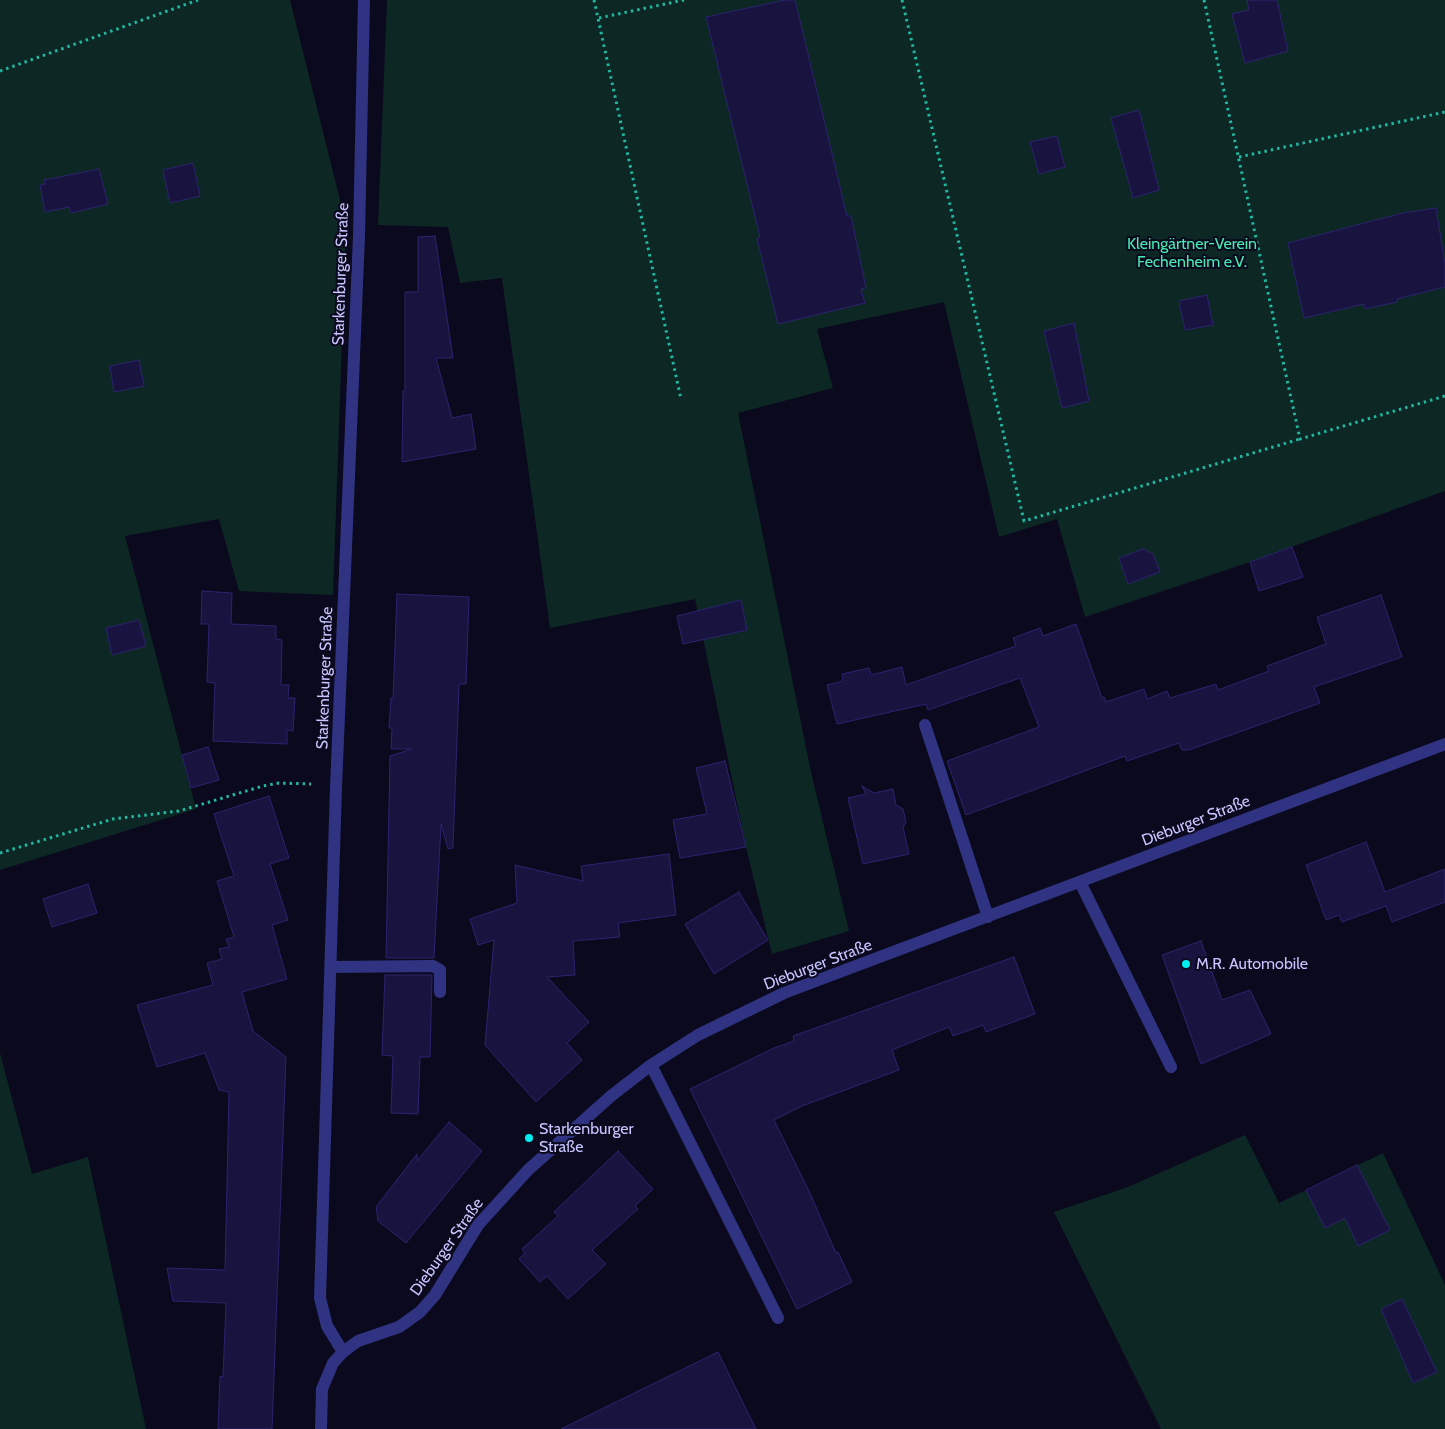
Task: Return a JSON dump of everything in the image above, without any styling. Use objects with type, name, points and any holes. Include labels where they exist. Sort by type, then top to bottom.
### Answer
[{"type":"street","name":"Starkenburger Straße","points":[[343,1352],[326,1326],[320,1298],[332,967],[336,787],[359,236],[364,0]]},
{"type":"street","points":[[925,725],[988,917]]},
{"type":"street","name":"Dieburger Straße","points":[[321,1429],[322,1389],[333,1363],[343,1352],[358,1341],[399,1327],[420,1312],[435,1295],[478,1225],[528,1170],[611,1096],[651,1065],[698,1035],[784,994],[1445,744]]},
{"type":"street","points":[[1080,882],[1171,1067]]},
{"type":"street","points":[[332,967],[433,966],[440,970],[440,992]]},
{"type":"street","points":[[651,1065],[778,1318]]},
{"type":"path","points":[[0,71],[198,0]]},
{"type":"path","points":[[594,0],[681,399]]},
{"type":"path","points":[[599,18],[684,0]]},
{"type":"path","points":[[902,0],[1024,521],[1445,396]]},
{"type":"path","points":[[1204,0],[1300,438]]},
{"type":"path","points":[[1239,157],[1445,112]]},
{"type":"path","points":[[0,853],[113,819],[179,811],[263,786],[296,782],[336,787]]},
{"type":"green space","points":[[0,0],[290,0],[346,224],[333,595],[239,591],[219,519],[125,536],[196,809],[0,870]]},
{"type":"green space","name":"Kleingärtner-Verein Fechenheim e.V.","points":[[387,0],[1445,0],[1445,491],[1250,562],[1085,617],[1057,519],[999,537],[944,302],[817,329],[833,388],[738,413],[811,772],[849,931],[772,954],[746,847],[695,599],[550,628],[502,278],[460,283],[448,227],[378,225]]},
{"type":"green space","points":[[0,1053],[32,1174],[88,1157],[146,1429],[0,1429]]},
{"type":"green space","points":[[1245,1135],[1279,1203],[1383,1153],[1445,1285],[1445,1429],[1161,1429],[1054,1212],[1128,1187]]},
{"type":"building","points":[[785,0],[795,0],[847,216],[851,216],[866,288],[861,289],[865,303],[778,324],[757,238],[760,237],[706,17]]},
{"type":"building","points":[[1247,0],[1277,0],[1288,51],[1245,63],[1232,14],[1249,10]]},
{"type":"building","points":[[1139,110],[1159,190],[1133,198],[1111,118]]},
{"type":"building","points":[[1057,136],[1065,167],[1039,174],[1030,142]]},
{"type":"building","points":[[193,163],[200,196],[170,203],[163,170]]},
{"type":"building","points":[[99,169],[108,204],[71,213],[69,207],[45,212],[40,185],[45,184],[44,180]]},
{"type":"building","points":[[1436,208],[1445,264],[1445,287],[1397,299],[1397,302],[1365,309],[1364,304],[1304,318],[1288,243],[1403,213]]},
{"type":"building","points":[[435,236],[453,358],[436,358],[452,418],[471,414],[476,449],[402,462],[403,391],[405,391],[405,292],[418,292],[418,237]]},
{"type":"building","points":[[1207,295],[1213,325],[1185,330],[1179,301]]},
{"type":"building","points":[[1074,323],[1089,401],[1062,408],[1044,331]]},
{"type":"building","points":[[139,360],[144,386],[114,392],[110,366]]},
{"type":"building","points":[[1292,547],[1303,577],[1259,591],[1250,562]]},
{"type":"building","points":[[1143,549],[1153,554],[1160,572],[1128,584],[1119,558]]},
{"type":"building","points":[[202,591],[232,593],[231,624],[276,626],[276,639],[282,640],[281,685],[289,685],[288,698],[295,698],[293,731],[287,730],[287,744],[213,741],[215,683],[207,682],[209,624],[201,624]]},
{"type":"building","points":[[397,594],[469,597],[466,684],[459,684],[453,848],[448,849],[441,824],[434,958],[386,958],[390,756],[412,749],[391,749],[392,728],[389,728],[391,698],[393,698]]},
{"type":"building","points":[[1381,595],[1402,657],[1314,687],[1320,703],[1189,750],[1182,750],[1179,743],[1127,761],[1125,756],[966,815],[947,761],[1039,727],[1020,678],[928,710],[926,704],[837,724],[827,685],[843,681],[842,674],[869,668],[871,675],[902,667],[906,685],[1016,646],[1013,638],[1040,628],[1043,636],[1076,624],[1102,698],[1104,697],[1106,702],[1144,689],[1147,699],[1167,691],[1170,698],[1216,684],[1218,690],[1269,671],[1267,666],[1326,644],[1317,617]]},
{"type":"building","points":[[741,600],[747,630],[683,644],[677,616]]},
{"type":"building","points":[[139,620],[146,646],[112,655],[106,628]]},
{"type":"building","points":[[208,747],[219,780],[191,788],[182,755]]},
{"type":"building","points":[[725,761],[746,847],[680,858],[673,820],[707,814],[696,768]]},
{"type":"building","points":[[862,786],[874,793],[893,789],[896,805],[903,809],[906,822],[903,827],[909,854],[863,864],[848,798],[866,794]]},
{"type":"building","points":[[269,796],[289,858],[270,864],[288,920],[272,925],[287,979],[242,992],[253,1031],[286,1057],[272,1429],[218,1429],[220,1376],[223,1377],[226,1303],[173,1301],[167,1268],[225,1270],[229,1092],[219,1090],[205,1053],[157,1067],[137,1005],[213,985],[207,963],[222,959],[219,949],[229,947],[226,939],[234,937],[217,881],[234,876],[214,814]]},
{"type":"building","points":[[1366,842],[1385,892],[1445,869],[1445,902],[1392,922],[1386,906],[1342,922],[1339,915],[1326,920],[1306,865]]},
{"type":"building","points":[[669,854],[676,915],[618,923],[620,937],[573,941],[575,975],[547,977],[589,1022],[567,1043],[582,1060],[536,1102],[485,1045],[494,940],[478,945],[470,919],[517,903],[515,865],[583,881],[581,866]]},
{"type":"building","points":[[88,884],[97,913],[52,927],[43,899]]},
{"type":"building","points":[[739,892],[768,940],[714,974],[685,924]]},
{"type":"building","points":[[1201,941],[1222,1000],[1250,990],[1271,1034],[1201,1064],[1162,955]]},
{"type":"building","points":[[1014,957],[1035,1014],[986,1032],[983,1025],[953,1036],[949,1027],[892,1050],[899,1070],[802,1106],[774,1120],[809,1191],[836,1253],[838,1252],[852,1282],[797,1309],[690,1089],[774,1048],[794,1041],[793,1036]]},
{"type":"building","points":[[385,975],[432,975],[430,1057],[420,1057],[418,1114],[391,1113],[393,1056],[382,1055]]},
{"type":"building","points":[[449,1122],[482,1151],[406,1243],[378,1221],[376,1207],[417,1154],[417,1161]]},
{"type":"building","points":[[618,1151],[653,1189],[635,1206],[638,1209],[592,1250],[606,1264],[568,1299],[547,1276],[540,1282],[519,1259],[525,1253],[522,1249],[558,1216],[554,1212]]},
{"type":"building","points":[[1357,1165],[1390,1230],[1358,1246],[1345,1218],[1325,1228],[1306,1190]]},
{"type":"building","points":[[1402,1299],[1437,1372],[1413,1383],[1381,1309]]},
{"type":"building","points":[[718,1352],[756,1429],[561,1429]]},
{"type":"place","name":"M.R. Automobile","points":[[1186,964]]},
{"type":"place","name":"Starkenburger Straße","points":[[529,1138]]}]
